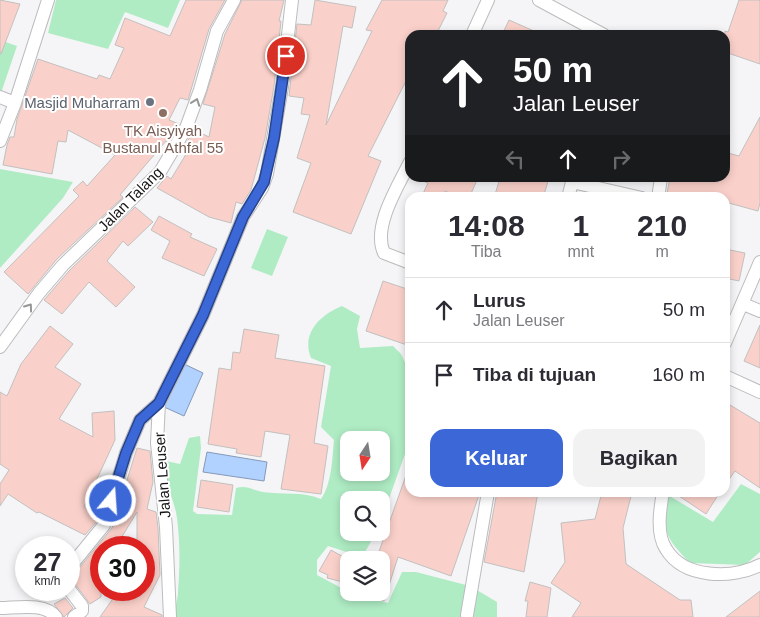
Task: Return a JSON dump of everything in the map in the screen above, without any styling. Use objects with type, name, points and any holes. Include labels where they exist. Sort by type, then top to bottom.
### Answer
[{"type":"street","points":[[0,141],[15,103],[48,0]]},
{"type":"street","name":"Jalan Talang","points":[[0,347],[63,265],[160,172],[186,128],[200,90],[217,31],[234,0]]},
{"type":"street","name":"Jalan Leuser","points":[[170,617],[166,528],[157,444],[159,403],[203,315],[243,217],[262,188],[267,174],[282,87],[292,0]]},
{"type":"street","points":[[474,30],[488,0]]},
{"type":"street","points":[[539,0],[595,30]]},
{"type":"street","points":[[0,97],[15,103]]},
{"type":"street","points":[[405,173],[380,232],[380,244],[384,252],[405,261]]},
{"type":"street","points":[[581,182],[619,192]]},
{"type":"street","points":[[730,332],[760,262]]},
{"type":"street","points":[[743,304],[760,311]]},
{"type":"street","points":[[730,378],[760,392]]},
{"type":"street","points":[[80,554],[104,525],[126,453],[140,420],[159,403]]},
{"type":"street","points":[[467,614],[487,497]]},
{"type":"street","points":[[662,497],[660,508],[661,536],[665,548],[673,559],[687,568],[727,575],[747,572],[760,565]]},
{"type":"street","points":[[74,617],[82,611],[82,606],[78,601]]},
{"type":"street","points":[[0,608],[38,608],[47,610],[56,617]]},
{"type":"green space","points":[[56,0],[180,0],[168,28],[125,12],[108,49],[48,33]]},
{"type":"green space","points":[[0,40],[17,46],[0,96]]},
{"type":"green space","points":[[0,169],[73,182],[63,198],[0,268]]},
{"type":"green space","points":[[267,229],[288,237],[272,276],[251,268]]},
{"type":"green space","points":[[342,306],[360,316],[357,329],[360,348],[393,346],[401,354],[405,362],[405,454],[390,496],[390,491],[340,491],[340,541],[371,541],[366,551],[343,551],[328,546],[317,560],[317,575],[340,587],[340,601],[381,601],[388,603],[402,572],[416,572],[470,586],[497,602],[497,617],[176,617],[179,564],[178,527],[175,507],[156,452],[156,429],[164,432],[164,440],[159,458],[180,464],[189,438],[200,436],[201,448],[193,511],[197,514],[232,515],[236,488],[240,487],[270,493],[307,495],[321,499],[325,493],[329,478],[334,440],[321,427],[331,366],[311,358],[309,349],[311,333],[314,326],[326,314]]},
{"type":"green space","points":[[741,484],[760,494],[760,552],[745,565],[690,563],[675,547],[667,533],[665,518],[668,497],[671,497],[713,522]]},
{"type":"water","points":[[182,363],[203,373],[184,416],[162,406]]},
{"type":"water","points":[[207,452],[267,462],[264,481],[203,472]]},
{"type":"building","points":[[0,0],[20,4],[1,54],[0,54]]},
{"type":"building","points":[[186,0],[225,0],[209,29],[188,100],[180,98],[169,120],[179,124],[168,142],[166,141],[120,195],[123,197],[57,259],[28,294],[4,272],[79,196],[73,190],[83,181],[87,186],[115,155],[68,130],[66,142],[58,141],[52,174],[3,165],[7,145],[10,137],[14,137],[17,119],[38,59],[97,79],[99,75],[110,79],[124,48],[115,45],[125,18],[170,36]]},
{"type":"building","points":[[242,0],[284,0],[279,21],[281,21],[274,86],[265,138],[251,190],[242,204],[236,202],[231,223],[209,217],[157,188],[167,176],[171,179],[188,151],[183,149],[194,130],[209,137],[215,107],[203,104],[225,34]]},
{"type":"building","points":[[315,0],[356,7],[352,28],[343,26],[326,125],[372,31],[366,30],[382,0],[448,0],[443,11],[447,13],[438,30],[405,30],[405,83],[368,156],[381,161],[351,234],[293,212],[311,163],[297,158],[310,115],[301,114],[304,98],[289,96],[297,24],[311,25]]},
{"type":"building","points":[[739,0],[760,0],[760,64],[730,54],[729,30]]},
{"type":"building","points":[[509,20],[532,30],[504,30]]},
{"type":"building","points":[[760,117],[760,203],[758,211],[730,203],[730,192],[667,192],[669,182],[730,182],[730,154],[739,156]]},
{"type":"building","points":[[425,182],[476,182],[472,192],[424,192],[428,183]]},
{"type":"building","points":[[499,182],[548,182],[545,192],[496,192]]},
{"type":"building","points":[[135,207],[153,222],[128,246],[123,241],[107,261],[135,287],[116,307],[89,282],[62,314],[44,300],[69,271]]},
{"type":"building","points":[[159,216],[192,234],[190,237],[217,249],[204,276],[162,258],[170,241],[151,230]]},
{"type":"building","points":[[730,250],[745,253],[739,281],[730,279]]},
{"type":"building","points":[[383,281],[405,288],[405,344],[366,331]]},
{"type":"building","points":[[760,325],[760,368],[744,361]]},
{"type":"building","points":[[50,326],[73,344],[55,367],[81,384],[59,419],[93,437],[92,413],[114,411],[115,440],[84,507],[99,515],[97,521],[85,535],[39,512],[37,513],[8,494],[0,506],[0,484],[9,470],[0,464],[0,392],[7,396],[21,364]]},
{"type":"building","points":[[244,329],[279,335],[275,358],[325,366],[314,443],[328,446],[321,494],[281,489],[290,435],[265,431],[261,457],[236,453],[237,449],[208,444],[219,368],[231,370],[233,352],[240,353]]},
{"type":"building","points":[[730,405],[760,423],[760,488],[735,471],[730,478]]},
{"type":"building","points":[[137,448],[150,451],[153,482],[147,509],[156,512],[160,575],[155,585],[155,536],[137,536],[137,512],[122,536],[105,536],[112,528]]},
{"type":"building","points":[[405,478],[405,497],[478,497],[451,576],[398,557],[390,582],[390,551],[379,551],[383,541],[390,541],[390,521]]},
{"type":"building","points":[[201,480],[233,485],[229,512],[197,507]]},
{"type":"building","points":[[496,497],[537,497],[524,572],[484,562]]},
{"type":"building","points":[[601,497],[631,497],[623,528],[626,564],[680,600],[691,600],[693,617],[572,617],[581,603],[551,583],[565,562],[561,523],[595,519]]},
{"type":"building","points":[[680,497],[717,497],[706,514]]},
{"type":"building","points":[[331,550],[340,555],[340,581],[327,578],[328,575],[319,571]]},
{"type":"building","points":[[90,555],[90,601],[95,601],[90,604],[80,591],[80,567]]},
{"type":"building","points":[[530,582],[551,588],[547,617],[526,617],[528,601],[525,601]]},
{"type":"building","points":[[760,591],[760,617],[726,617]]},
{"type":"building","points":[[60,601],[67,601],[73,608],[64,617],[54,604]]},
{"type":"building","points":[[111,601],[147,601],[144,607],[162,615],[162,617],[100,617]]},
{"type":"place","name":"Masjid Muharram","points":[[150,102]]},
{"type":"place","name":"TK Aisyiyah Bustanul Athfal 55","points":[[163,113]]},
{"type":"route","points":[[111,501],[126,453],[140,420],[159,403],[203,315],[243,217],[262,188],[267,174],[274,138],[286,56]]}]
